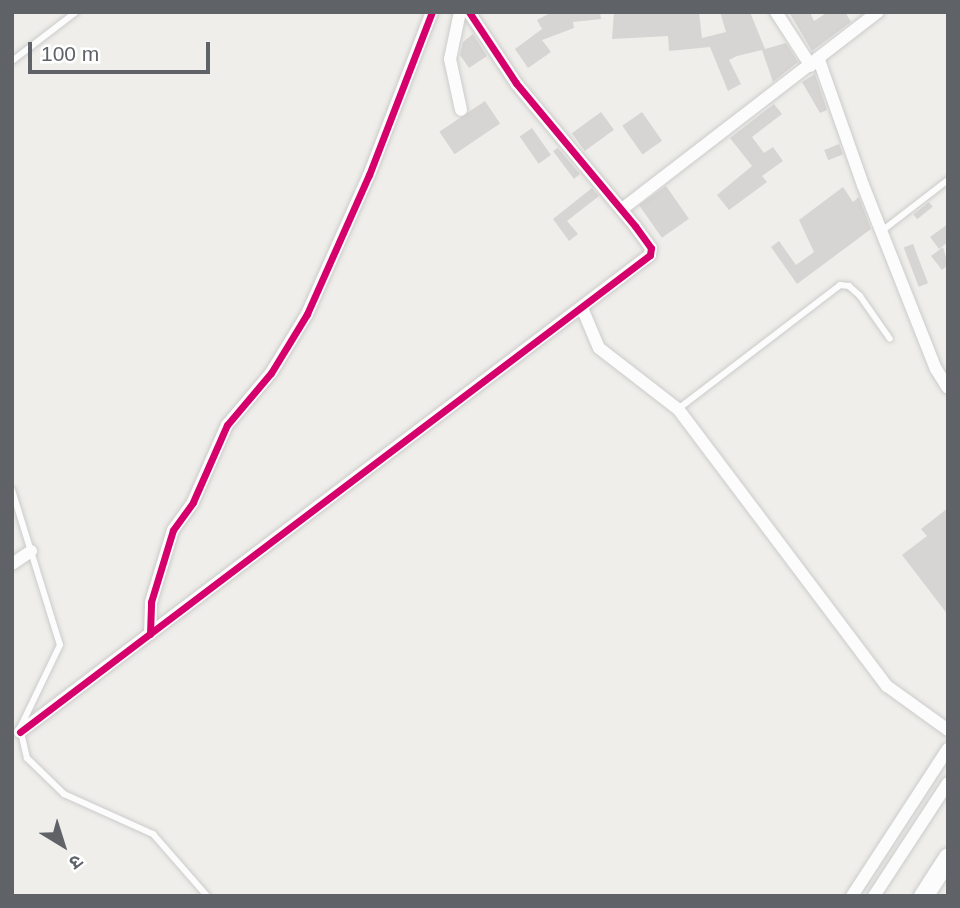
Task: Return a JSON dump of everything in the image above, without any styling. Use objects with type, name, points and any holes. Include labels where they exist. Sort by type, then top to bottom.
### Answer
[{"type":"street","points":[[150,634],[151,602],[173,530],[193,502],[227,425],[271,373],[307,314],[369,175],[432,12]]},
{"type":"street","points":[[460,12],[450,59],[461,110]]},
{"type":"street","points":[[17,733],[652,253],[622,209],[516,83],[469,12]]},
{"type":"street","points":[[776,12],[815,63],[936,369],[948,388]]},
{"type":"street","points":[[622,209],[878,12]]},
{"type":"street","points":[[582,308],[604,353],[678,409],[874,671],[910,706],[948,730]]},
{"type":"street","points":[[12,564],[32,551]]},
{"type":"street","points":[[852,896],[948,749]]},
{"type":"street","points":[[874,896],[948,783]]},
{"type":"street","points":[[923,896],[948,857]]},
{"type":"lane","points":[[12,61],[76,12]]},
{"type":"lane","points":[[883,230],[948,180]]},
{"type":"lane","points":[[678,409],[840,285],[849,286],[860,296],[890,339]]},
{"type":"lane","points":[[12,490],[60,645],[50,674],[17,733],[27,758],[52,784],[75,799],[153,834],[207,896]]},
{"type":"building","points":[[552,12],[600,12],[601,19],[573,22],[574,28],[542,40],[551,52],[528,68],[515,49],[542,29],[537,20]]},
{"type":"building","points":[[614,12],[699,12],[702,38],[726,32],[720,12],[750,12],[765,49],[786,43],[798,62],[773,82],[762,50],[737,56],[729,60],[741,84],[728,91],[710,47],[669,51],[668,36],[612,39]]},
{"type":"building","points":[[789,12],[810,12],[814,21],[828,12],[845,12],[851,22],[812,51]]},
{"type":"building","points":[[473,34],[487,56],[469,68],[460,55],[463,42]]},
{"type":"building","points":[[815,74],[827,110],[820,113],[802,82]]},
{"type":"building","points":[[485,101],[500,123],[455,154],[439,132]]},
{"type":"building","points":[[774,104],[782,114],[752,137],[764,153],[773,147],[783,161],[762,176],[767,182],[729,210],[717,195],[752,166],[730,138]]},
{"type":"building","points":[[601,112],[614,130],[585,151],[572,133]]},
{"type":"building","points":[[642,112],[662,141],[642,154],[622,126]]},
{"type":"building","points":[[532,128],[551,155],[539,164],[520,137]]},
{"type":"building","points":[[839,144],[843,154],[828,160],[824,150]]},
{"type":"building","points":[[558,148],[580,174],[574,179],[553,151]]},
{"type":"building","points":[[666,186],[689,219],[662,238],[639,205]]},
{"type":"building","points":[[843,187],[853,202],[859,197],[871,229],[797,284],[771,247],[779,241],[796,265],[814,252],[799,220]]},
{"type":"building","points":[[592,188],[599,196],[567,221],[578,234],[569,241],[553,219]]},
{"type":"building","points":[[929,202],[933,207],[917,219],[913,215]]},
{"type":"building","points":[[948,224],[948,242],[939,249],[930,237]]},
{"type":"building","points":[[913,244],[928,283],[919,287],[904,248]]},
{"type":"building","points":[[943,247],[948,265],[942,270],[931,256]]},
{"type":"building","points":[[948,508],[948,615],[902,555],[927,536],[921,529]]},
{"type":"cycle path","points":[[150,634],[151,602],[173,530],[193,502],[227,425],[271,373],[307,314],[369,175],[432,12]]},
{"type":"cycle path","points":[[20,732],[650,255],[651,248],[635,226],[516,83],[469,12]]}]
